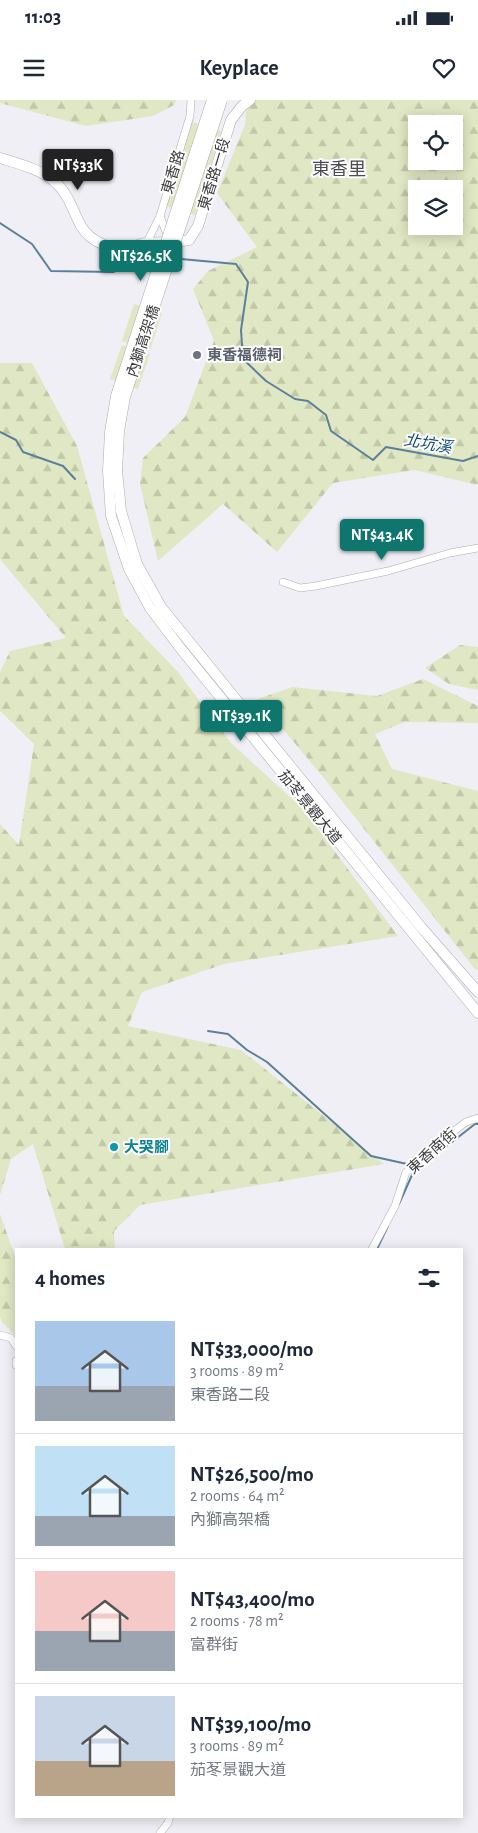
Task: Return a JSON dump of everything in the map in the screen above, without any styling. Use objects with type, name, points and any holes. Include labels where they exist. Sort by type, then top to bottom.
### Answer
[{"type":"street","name":"東香路","points":[[147,242],[160,216],[190,116],[191,100]]},
{"type":"street","name":"內獅高架橋","points":[[113,471],[110,432],[116,396],[212,100]]},
{"type":"street","name":"內獅高架橋","points":[[113,471],[125,397],[222,100]]},
{"type":"street","name":"東香路一段","points":[[0,158],[44,173],[58,184],[67,196],[82,228],[97,241],[112,247],[130,248],[147,242],[189,240],[198,226],[231,120],[242,106],[250,100]]},
{"type":"street","points":[[160,216],[170,242]]},
{"type":"street","name":"茄苳景觀大道","points":[[113,471],[121,510],[136,564],[161,607],[422,927],[478,992]]},
{"type":"street","name":"茄苳景觀大道","points":[[113,471],[111,516],[129,569],[150,608],[181,649],[478,1013]]},
{"type":"street","points":[[283,582],[300,588],[316,586],[388,571],[450,553],[478,548]]},
{"type":"street","name":"東香南街","points":[[373,1248],[395,1206],[406,1172],[429,1157],[454,1130],[466,1122],[478,1118]]},
{"type":"street","points":[[0,1335],[11,1338],[15,1344]]},
{"type":"street","points":[[160,1833],[169,1818]]},
{"type":"green space","points":[[0,100],[176,100],[174,105],[153,116],[86,126],[0,103]]},
{"type":"green space","points":[[247,100],[478,100],[478,485],[414,470],[333,483],[277,552],[223,504],[158,561],[140,484],[143,458],[185,417],[214,341],[193,289],[208,271],[257,247],[217,193],[245,125]]},
{"type":"green space","points":[[192,122],[221,131],[195,215],[166,206]]},
{"type":"green space","points":[[134,304],[162,313],[150,350],[122,341]]},
{"type":"green space","points":[[122,345],[150,354],[138,389],[110,379]]},
{"type":"green space","points":[[0,363],[32,363],[77,446],[124,616],[178,672],[231,743],[303,809],[398,936],[224,964],[142,992],[128,1026],[241,1050],[384,1164],[140,1205],[114,1231],[115,1248],[65,1248],[33,1144],[11,1159],[0,1195],[0,824],[19,845],[34,744],[0,711],[0,672],[10,651],[66,638],[0,559]]},
{"type":"green space","points":[[460,645],[478,647],[478,690],[449,684],[425,668]]},
{"type":"green space","points":[[423,679],[478,706],[478,723],[405,722],[375,734],[392,769],[478,791],[478,970],[475,969],[323,777],[258,699],[292,687],[377,696]]},
{"type":"green space","points":[[0,1214],[15,1256],[15,1335],[2,1322],[0,1317]]},
{"type":"waterway","name":"北坑溪","points":[[0,223],[32,244],[51,271],[113,272],[142,258]]},
{"type":"waterway","name":"北坑溪","points":[[181,259],[236,264],[248,282],[241,330],[243,359],[266,381],[295,399],[308,401],[326,415],[331,431],[373,460],[386,447],[463,461],[478,456]]},
{"type":"waterway","points":[[0,432],[16,440],[23,452],[63,466],[75,479]]},
{"type":"waterway","points":[[208,1031],[228,1034],[247,1050],[267,1062],[371,1156],[407,1164]]},
{"type":"waterway","points":[[443,1149],[475,1124],[478,1124]]},
{"type":"waterway","points":[[399,1204],[412,1175],[421,1166]]},
{"type":"waterway","points":[[377,1248],[388,1226]]},
{"type":"place","name":"東香福德祠","points":[[197,355]]},
{"type":"place","name":"大哭腳","points":[[114,1147]]},
{"type":"district","name":"東香里","points":[[339,169]]}]
